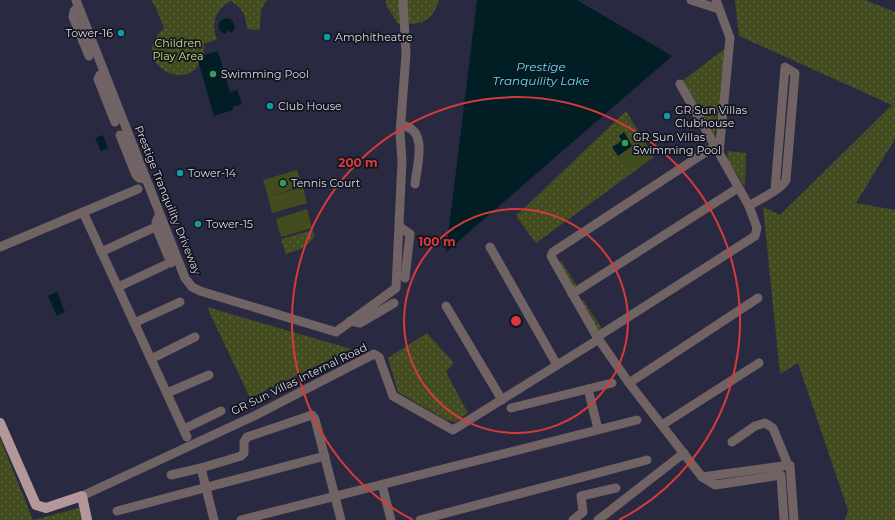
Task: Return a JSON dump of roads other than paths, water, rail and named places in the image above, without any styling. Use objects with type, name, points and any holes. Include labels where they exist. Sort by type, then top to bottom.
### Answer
[{"type":"main road","points":[[0,423],[36,505],[46,508],[82,496],[87,520]]},
{"type":"street","name":"Prestige Tranquility Driveway","points":[[77,3],[159,215],[185,278],[192,287],[200,291],[336,332],[396,288],[402,161],[401,124],[406,54],[403,0]]},
{"type":"street","points":[[691,0],[719,9]]},
{"type":"street","points":[[716,0],[730,38],[717,150],[553,252],[552,260],[598,338],[629,383],[702,477],[715,485],[781,475]]},
{"type":"street","points":[[77,3],[73,17],[89,56]]},
{"type":"street","points":[[749,206],[775,190],[785,183],[786,180],[795,72],[785,67],[775,190]]},
{"type":"street","points":[[104,73],[98,79],[115,122]]},
{"type":"street","name":"GR Sun Villas Internal Road","points":[[82,496],[254,416],[374,354],[379,357],[393,396],[451,430],[455,429],[557,365],[755,236],[757,228],[749,206],[680,84]]},
{"type":"street","points":[[401,124],[412,129],[420,142],[415,184]]},
{"type":"street","points":[[120,136],[136,175],[139,178],[145,179]]},
{"type":"street","points":[[572,294],[738,188]]},
{"type":"street","points":[[0,247],[138,189]]},
{"type":"street","points":[[83,212],[186,433],[221,412]]},
{"type":"street","points":[[118,287],[168,264],[156,227],[156,222],[159,215]]},
{"type":"street","points":[[400,226],[410,234],[405,278]]},
{"type":"street","points":[[101,252],[151,229]]},
{"type":"street","points":[[490,247],[557,365]]},
{"type":"street","points":[[629,383],[758,298]]},
{"type":"street","points":[[134,323],[180,302]]},
{"type":"street","points":[[350,321],[360,323],[394,303]]},
{"type":"street","points":[[446,306],[502,400]]},
{"type":"street","points":[[151,359],[195,337]]},
{"type":"street","points":[[662,425],[759,362]]},
{"type":"street","points":[[167,393],[209,375]]},
{"type":"street","points":[[511,408],[612,382]]},
{"type":"street","points":[[588,389],[598,429]]},
{"type":"street","points":[[171,475],[241,456],[244,453],[244,442],[247,438],[312,415],[316,419],[341,520]]},
{"type":"street","points":[[241,520],[637,420]]},
{"type":"street","points":[[732,442],[755,426],[765,423],[773,428],[789,465],[794,520]]},
{"type":"street","points":[[598,520],[684,453]]},
{"type":"street","points":[[117,511],[325,456]]},
{"type":"street","points":[[420,520],[646,460]]},
{"type":"street","points":[[702,477],[716,477],[789,465]]},
{"type":"street","points":[[784,520],[781,475],[789,465]]},
{"type":"street","points":[[201,468],[214,520]]},
{"type":"street","points":[[382,485],[391,520]]},
{"type":"street","points":[[573,520],[582,512],[581,496],[616,488]]},
{"type":"water","name":"Prestige Tranquility Lake","points":[[477,0],[577,0],[672,56],[446,252]]},
{"type":"water","points":[[228,18],[233,21],[235,28],[232,33],[228,30],[226,34],[220,31],[219,22]]},
{"type":"water","name":"Swimming Pool","points":[[218,51],[230,92],[237,90],[242,104],[233,107],[233,110],[214,116],[197,57]]},
{"type":"water","name":"GR Sun Villas Swimming Pool","points":[[624,132],[632,146],[618,156],[612,147],[622,141],[619,136]]},
{"type":"water","points":[[103,135],[108,148],[101,151],[95,138]]},
{"type":"water","points":[[57,292],[65,312],[57,316],[48,296]]},
{"type":"place","name":"Tower-16","points":[[121,33]]},
{"type":"place","name":"Amphitheatre","points":[[327,37]]},
{"type":"place","name":"Swimming Pool","points":[[213,74]]},
{"type":"place","name":"Club House","points":[[270,106]]},
{"type":"place","name":"GR Sun Villas Clubhouse","points":[[667,116]]},
{"type":"place","name":"GR Sun Villas Swimming Pool","points":[[625,143]]},
{"type":"place","name":"Tower-14","points":[[180,173]]},
{"type":"place","name":"Tennis Court","points":[[283,183]]},
{"type":"place","name":"Tower-15","points":[[198,224]]},
{"type":"park label","name":"Children Play Area","points":[[178,49]]}]
